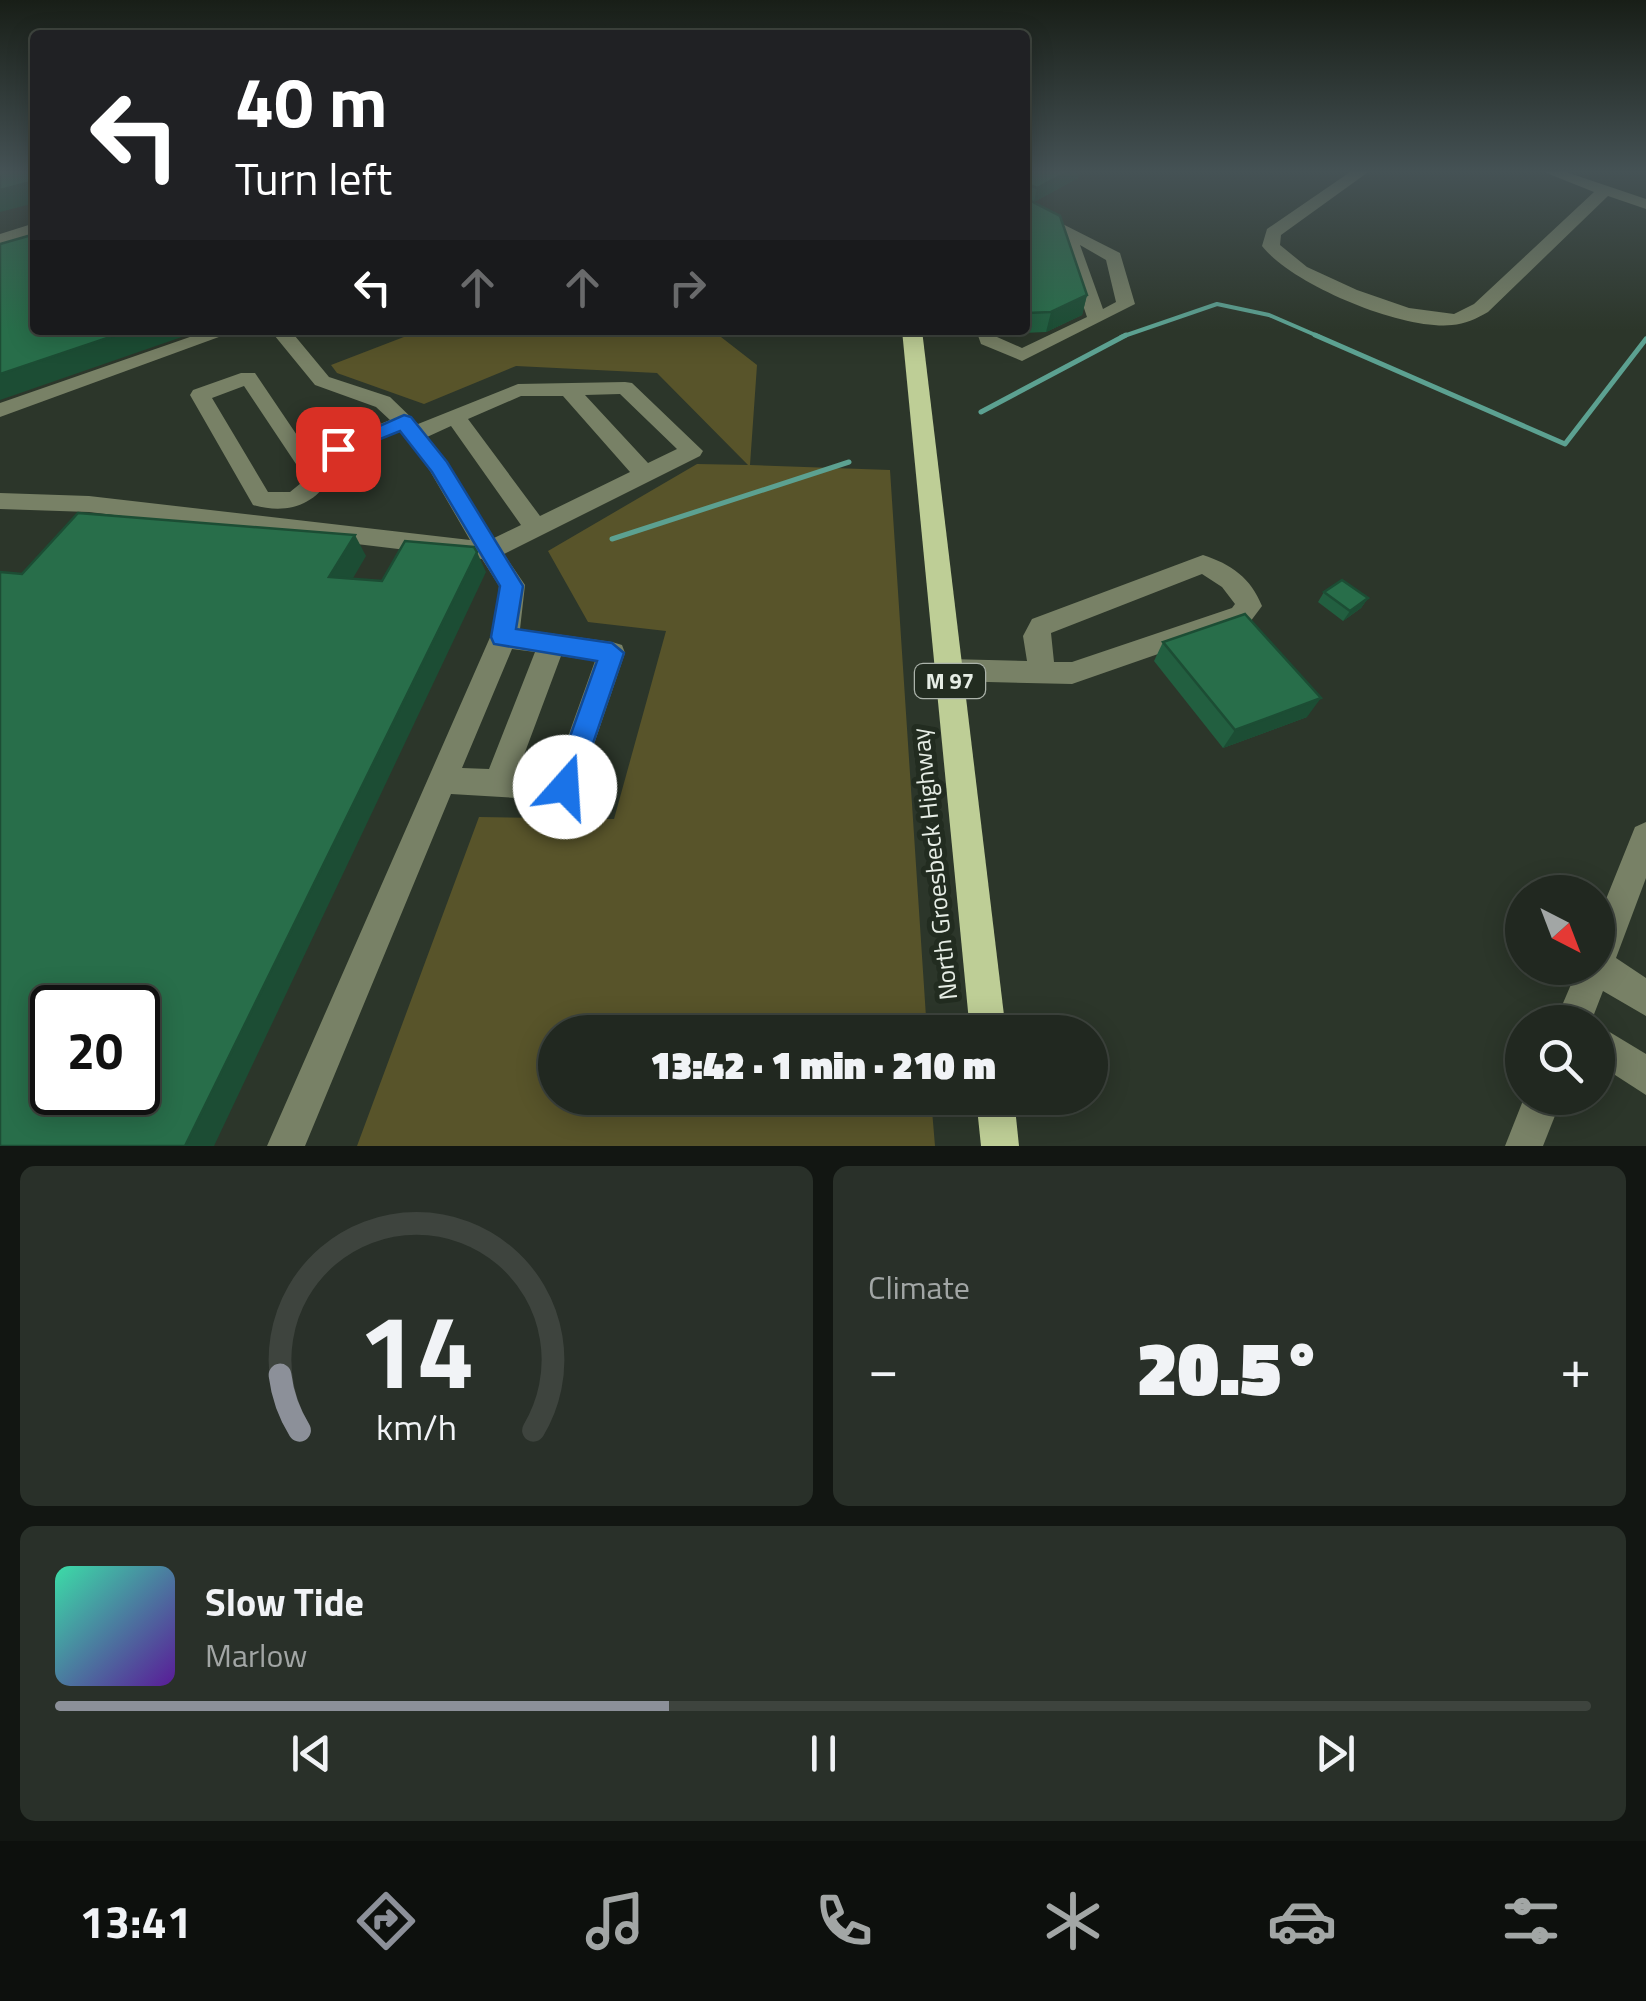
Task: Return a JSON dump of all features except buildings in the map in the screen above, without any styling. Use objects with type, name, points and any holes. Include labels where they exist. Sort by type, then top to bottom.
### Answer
[{"type":"main road","name":"North Groesbeck Highway","points":[[913,335],[986,1015]]},
{"type":"main road","points":[[997,1115],[1000,1146]]},
{"type":"street","points":[[987,335],[988,340],[1022,355],[1126,304],[1114,258],[1053,223]]},
{"type":"street","points":[[1287,223],[1274,233],[1271,246],[1280,258],[1342,288],[1426,318],[1464,317],[1495,296],[1570,223]]},
{"type":"street","points":[[0,239],[30,230]]},
{"type":"street","points":[[1066,230],[1096,319]]},
{"type":"street","points":[[0,410],[214,335]]},
{"type":"street","points":[[284,335],[322,381],[383,402],[409,428],[512,586],[503,637],[286,1146]]},
{"type":"street","points":[[248,378],[306,463],[319,480],[309,493],[288,504],[260,499],[200,395],[248,378]]},
{"type":"street","points":[[0,501],[89,504],[488,550],[692,451],[630,389],[518,390],[455,417],[409,428],[306,463]]},
{"type":"street","points":[[571,392],[644,474]]},
{"type":"street","points":[[455,417],[536,527]]},
{"type":"street","points":[[948,670],[1072,674],[1241,615],[1248,606],[1245,592],[1226,574],[1203,564],[1041,626],[1036,636],[1043,673]]},
{"type":"street","points":[[442,780],[565,787],[612,653],[503,637]]},
{"type":"street","points":[[498,783],[552,644]]},
{"type":"street","points":[[1615,918],[1646,837]]},
{"type":"street","points":[[1615,977],[1646,998]]},
{"type":"street","points":[[1615,1054],[1646,1076]]},
{"type":"street","points":[[1524,1146],[1536,1115]]},
{"type":"shaded area","points":[[409,335],[718,335],[757,365],[750,465],[890,470],[926,1015],[538,1015],[538,1115],[932,1115],[935,1146],[357,1146],[479,817],[614,819],[666,631],[588,622],[548,551],[697,464],[748,465],[657,373],[516,366],[424,404],[337,373],[331,365]]},
{"type":"waterway","points":[[1124,336],[1217,304],[1269,315],[1320,337]]},
{"type":"waterway","points":[[1315,335],[1565,444],[1646,339]]},
{"type":"waterway","points":[[981,412],[1124,336]]},
{"type":"waterway","points":[[612,539],[849,462]]},
{"type":"route","points":[[338,449],[404,422],[440,467],[512,586],[508,626],[503,637],[612,653],[565,787]]}]
